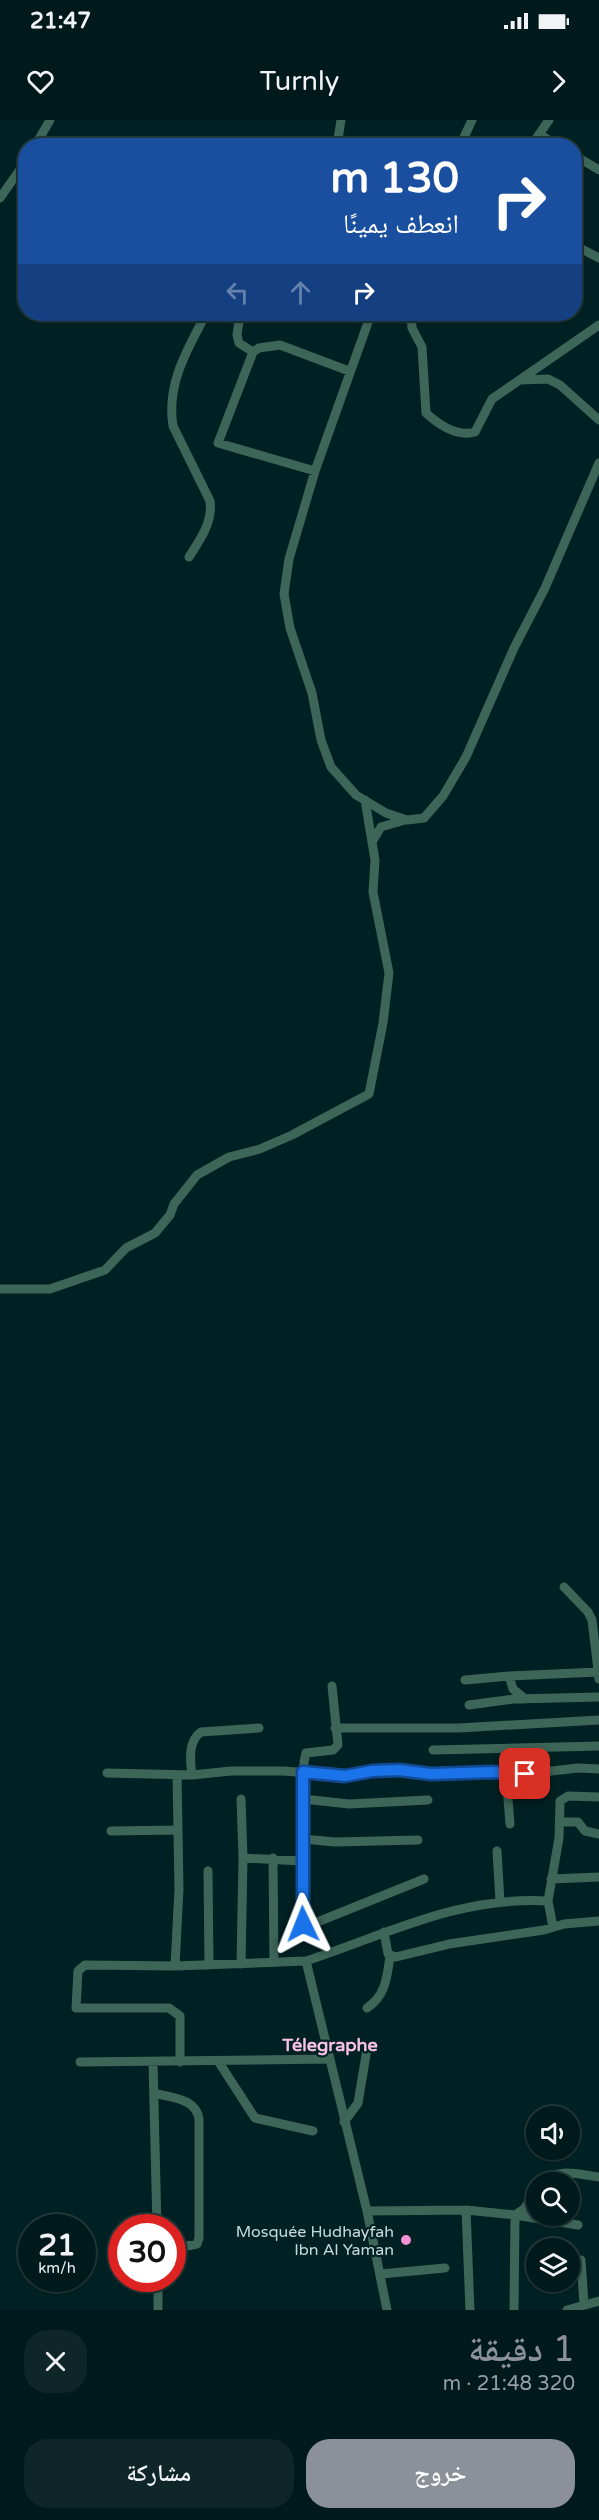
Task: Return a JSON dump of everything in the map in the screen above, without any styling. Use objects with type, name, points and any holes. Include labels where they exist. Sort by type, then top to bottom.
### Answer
[{"type":"street","points":[[40,138],[50,120]]},
{"type":"street","points":[[338,138],[341,120]]},
{"type":"street","points":[[464,138],[472,120]]},
{"type":"street","points":[[536,138],[549,120]]},
{"type":"street","points":[[539,134],[546,138]]},
{"type":"street","points":[[582,160],[599,170]]},
{"type":"street","points":[[0,198],[18,172]]},
{"type":"street","points":[[582,249],[599,258]]},
{"type":"street","points":[[189,557],[209,520],[211,508],[210,501],[173,426],[172,394],[180,364],[203,321]]},
{"type":"street","points":[[239,321],[237,335],[239,343],[253,352]]},
{"type":"street","points":[[368,321],[315,471],[289,559],[284,594],[290,628],[312,693],[321,740],[332,767],[356,795],[386,813],[407,820]]},
{"type":"street","points":[[412,321],[412,328],[422,346],[426,412],[438,424],[467,434],[475,432],[492,399],[599,325]]},
{"type":"street","points":[[315,471],[218,444],[253,352],[259,348],[280,345],[349,371]]},
{"type":"street","points":[[519,380],[548,379],[560,385],[599,420]]},
{"type":"street","points":[[372,842],[381,827],[424,818],[443,796],[466,757],[514,648],[545,588],[599,463]]},
{"type":"street","points":[[0,1289],[50,1289],[105,1270],[126,1248],[155,1233],[197,1174],[229,1158],[260,1149],[292,1135],[369,1094],[383,1023],[389,973],[373,892],[375,860],[365,800]]},
{"type":"street","points":[[465,1680],[509,1676],[599,1674],[592,1620],[588,1612],[564,1587]]},
{"type":"street","points":[[509,1676],[513,1689],[525,1699]]},
{"type":"street","points":[[332,1686],[338,1745],[336,1749],[306,1753],[303,1772],[301,1918],[305,1926],[424,1879]]},
{"type":"street","points":[[469,1705],[525,1699],[599,1697]]},
{"type":"street","points":[[335,1728],[459,1728],[599,1720]]},
{"type":"street","points":[[192,1775],[192,1747],[197,1734],[259,1728]]},
{"type":"street","points":[[433,1750],[599,1746]]},
{"type":"street","points":[[107,1773],[192,1775],[231,1771],[303,1772],[345,1776],[372,1771],[399,1770],[431,1774],[534,1773],[578,1768],[599,1770]]},
{"type":"street","points":[[506,1773],[510,1824]]},
{"type":"street","points":[[175,1966],[178,1889],[177,1775]]},
{"type":"street","points":[[553,1927],[548,1901],[563,1797],[599,1794]]},
{"type":"street","points":[[241,1799],[242,1964]]},
{"type":"street","points":[[303,1799],[349,1804],[428,1800]]},
{"type":"street","points":[[560,1822],[578,1822],[585,1831],[599,1834]]},
{"type":"street","points":[[111,1831],[177,1830]]},
{"type":"street","points":[[303,1839],[334,1842],[418,1840]]},
{"type":"street","points":[[498,1851],[500,1902]]},
{"type":"street","points":[[243,1858],[302,1861]]},
{"type":"street","points":[[273,1858],[273,1962]]},
{"type":"street","points":[[208,1871],[209,1965]]},
{"type":"street","points":[[551,1879],[599,1877]]},
{"type":"street","points":[[180,2062],[180,2016],[169,2007],[76,2008],[78,1971],[85,1965],[175,1966],[306,1961],[452,1910],[500,1902],[548,1901]]},
{"type":"street","points":[[390,1956],[553,1927],[599,1922]]},
{"type":"street","points":[[367,2008],[382,1993],[390,1956],[384,1932]]},
{"type":"street","points":[[306,1961],[367,2211],[387,2310]]},
{"type":"street","points":[[344,2122],[358,2103],[368,2049]]},
{"type":"street","points":[[80,2062],[330,2059]]},
{"type":"street","points":[[218,2061],[255,2118],[313,2131]]},
{"type":"street","points":[[153,2062],[157,2214]]},
{"type":"street","points":[[154,2093],[191,2103],[197,2110],[199,2119],[199,2238],[197,2244],[186,2247]]},
{"type":"street","points":[[580,2175],[599,2177]]},
{"type":"street","points":[[515,2215],[526,2207]]},
{"type":"street","points":[[367,2211],[466,2210],[526,2217]]},
{"type":"street","points":[[466,2210],[470,2310]]},
{"type":"street","points":[[514,2310],[515,2215]]},
{"type":"street","points":[[581,2260],[584,2304]]},
{"type":"street","points":[[381,2274],[445,2268]]},
{"type":"street","points":[[158,2292],[158,2310]]},
{"type":"street","points":[[567,2310],[599,2301]]},
{"type":"place","name":"Mosquée Hudhayfah Ibn Al Yaman","points":[[406,2240]]},
{"type":"district","name":"Télegraphe","points":[[330,2045]]},
{"type":"route","points":[[303,1924],[301,1918],[303,1772],[337,1776],[399,1770],[431,1774],[470,1772],[525,1774]]}]
